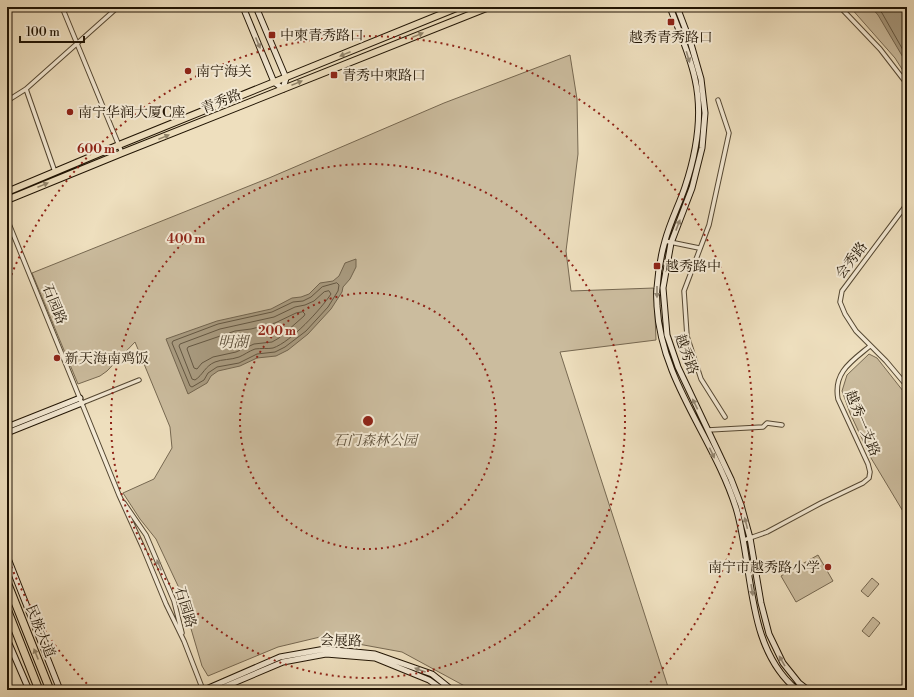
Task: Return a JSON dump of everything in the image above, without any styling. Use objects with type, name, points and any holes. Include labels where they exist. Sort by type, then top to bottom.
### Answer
[{"type":"highway","name":"民族大道","points":[[8,584],[50,690]]},
{"type":"highway","name":"民族大道","points":[[7,610],[39,690]]},
{"type":"main road","points":[[243,7],[274,82],[283,89],[286,78],[256,7]]},
{"type":"main road","name":"青秀路","points":[[7,192],[118,145],[459,7]]},
{"type":"main road","name":"青秀路","points":[[7,200],[489,7]]},
{"type":"main road","name":"越秀路","points":[[670,7],[684,44],[695,80],[699,113],[695,146],[686,186],[665,241],[656,288],[661,336],[670,367],[687,405],[725,480],[735,507],[744,540],[754,606],[762,638],[777,669],[797,690]]},
{"type":"main road","name":"越秀路","points":[[677,7],[702,79],[704,113],[702,148],[692,188],[671,243],[663,288],[667,335],[678,367],[731,479],[741,505],[750,538],[761,603],[769,634],[783,664],[799,683],[808,690]]},
{"type":"main road","points":[[7,427],[81,400]]},
{"type":"main road","points":[[7,433],[81,400]]},
{"type":"main road","points":[[7,556],[60,690]]},
{"type":"main road","points":[[7,639],[29,690]]},
{"type":"main road","name":"会展路","points":[[203,690],[280,657],[325,649],[376,654],[432,674],[452,690]]},
{"type":"main road","name":"会展路","points":[[217,690],[283,662],[326,654],[375,658],[429,680],[443,690]]},
{"type":"street","points":[[62,7],[122,153]]},
{"type":"street","points":[[7,101],[26,89],[118,7]]},
{"type":"street","points":[[840,7],[880,49],[907,84]]},
{"type":"street","points":[[26,89],[55,172]]},
{"type":"street","points":[[718,100],[729,133],[709,225],[699,248],[684,291],[687,336],[701,379],[724,417]]},
{"type":"street","name":"会秀路","points":[[907,204],[842,291],[840,302],[845,314],[856,331],[907,386]]},
{"type":"street","name":"石园路","points":[[7,219],[119,495],[166,604],[184,641],[203,690]]},
{"type":"street","points":[[665,241],[699,248]]},
{"type":"street","name":"越秀一支路","points":[[744,540],[767,532],[821,503],[854,488],[869,478],[870,472],[868,464],[838,399],[836,388],[838,379],[843,370],[870,346]]},
{"type":"street","points":[[81,400],[139,380]]},
{"type":"street","points":[[708,430],[763,427],[767,423],[782,425]]},
{"type":"street","name":"石园路","points":[[119,495],[146,535],[174,601],[184,641]]},
{"type":"green space","points":[[850,7],[907,7],[907,77],[895,58]]},
{"type":"green space","name":"石门森林公园","points":[[570,55],[577,99],[578,154],[566,251],[571,291],[654,288],[656,340],[560,352],[669,690],[472,690],[402,652],[320,637],[278,647],[208,676],[202,666],[179,588],[156,539],[140,519],[123,493],[154,479],[172,448],[170,427],[135,342],[107,371],[100,376],[78,384],[32,273],[269,178],[444,103]]},
{"type":"green space","points":[[869,354],[877,358],[907,396],[907,518],[871,458],[850,413],[842,391],[847,375]]},
{"type":"green space","points":[[818,555],[833,581],[796,602],[781,576]]},
{"type":"green space","points":[[872,578],[879,584],[868,597],[861,591]]},
{"type":"green space","points":[[873,617],[880,623],[869,637],[862,631]]},
{"type":"water","points":[[871,7],[903,7],[905,31],[907,34],[907,64],[878,15]]},
{"type":"water","name":"明湖","points":[[356,259],[356,267],[350,279],[343,287],[342,292],[331,309],[308,334],[288,350],[276,356],[257,358],[240,366],[218,371],[211,376],[207,383],[188,394],[166,339],[217,321],[271,309],[292,298],[309,294],[320,283],[333,281],[339,276],[345,263]]},
{"type":"place","name":"越秀青秀路口","points":[[671,22]]},
{"type":"place","name":"中柬青秀路口","points":[[272,35]]},
{"type":"place","name":"南宁海关","points":[[188,71]]},
{"type":"place","name":"青秀中柬路口","points":[[334,75]]},
{"type":"place","name":"南宁华润大厦C座","points":[[70,112]]},
{"type":"place","name":"越秀路中","points":[[657,266]]},
{"type":"place","name":"新天海南鸡饭","points":[[57,358]]},
{"type":"place","name":"南宁市越秀路小学","points":[[828,567]]}]
